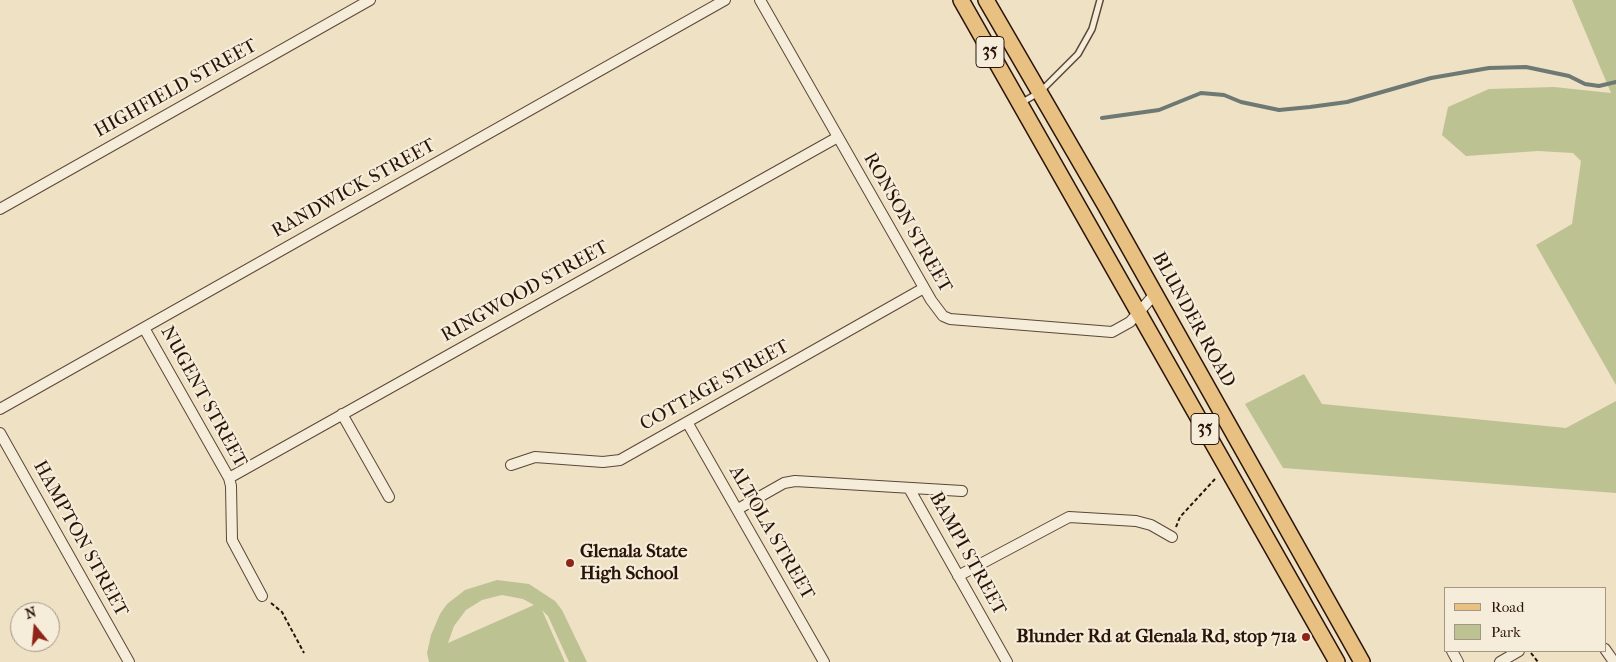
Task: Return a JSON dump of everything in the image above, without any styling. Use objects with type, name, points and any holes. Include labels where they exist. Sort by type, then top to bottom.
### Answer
[{"type":"main road","name":"35","points":[[961,0],[1337,662]]},
{"type":"main road","name":"BLUNDER ROAD","points":[[986,0],[1155,294],[1362,662]]},
{"type":"street","name":"HIGHFIELD STREET","points":[[0,209],[370,0]]},
{"type":"street","name":"RANDWICK STREET","points":[[0,409],[725,0]]},
{"type":"street","name":"RONSON STREET","points":[[760,0],[924,288],[938,311],[950,320],[1112,332],[1120,330],[1140,313],[1155,294]]},
{"type":"street","name":"RINGWOOD STREET","points":[[229,478],[838,137]]},
{"type":"street","name":"COTTAGE STREET","points":[[511,465],[535,457],[604,462],[620,460],[924,288]]},
{"type":"street","name":"NUGENT STREET","points":[[144,328],[229,478],[231,486],[232,540],[262,596]]},
{"type":"street","points":[[342,414],[389,497]]},
{"type":"street","name":"ALTOLA STREET","points":[[687,422],[738,508],[824,662]]},
{"type":"street","name":"HAMPTON STREET","points":[[0,433],[129,662]]},
{"type":"street","points":[[738,508],[784,483],[795,481],[816,481],[910,490],[962,491]]},
{"type":"street","name":"BAMPI STREET","points":[[910,490],[1007,662]]},
{"type":"street","points":[[958,576],[1069,517],[1136,521],[1151,525],[1172,537]]},
{"type":"street","points":[[1606,650],[1614,662]]},
{"type":"street","points":[[1500,662],[1517,652]]},
{"type":"lane","points":[[1020,104],[1040,92],[1078,54],[1092,30],[1100,0]]},
{"type":"path","points":[[1172,537],[1180,517],[1215,479]]},
{"type":"path","points":[[262,596],[282,612],[304,653]]},
{"type":"path","points":[[1530,652],[1538,662]]},
{"type":"green space","points":[[1572,0],[1616,0],[1616,385],[1536,245],[1572,224],[1581,161],[1573,153],[1538,151],[1466,156],[1442,135],[1448,107],[1489,89],[1554,87],[1611,93]]},
{"type":"green space","points":[[1304,374],[1322,404],[1566,428],[1616,401],[1616,493],[1283,468],[1245,404]]},
{"type":"green space","points":[[497,580],[529,584],[555,601],[562,610],[587,662],[569,662],[548,616],[542,610],[565,662],[429,662],[427,653],[431,635],[440,614],[447,604],[465,590]],"holes":[[[502,595],[523,599],[534,605],[448,643],[454,626],[466,610],[482,600]]]},
{"type":"waterway","points":[[1102,118],[1159,110],[1201,93],[1224,95],[1241,102],[1279,110],[1310,107],[1347,102],[1431,78],[1489,68],[1526,67],[1569,76],[1585,84],[1599,86],[1616,82]]},
{"type":"place","name":"Glenala State High School","points":[[570,563]]},
{"type":"place","name":"Blunder Rd at Glenala Rd, stop 71a","points":[[1306,637]]}]
